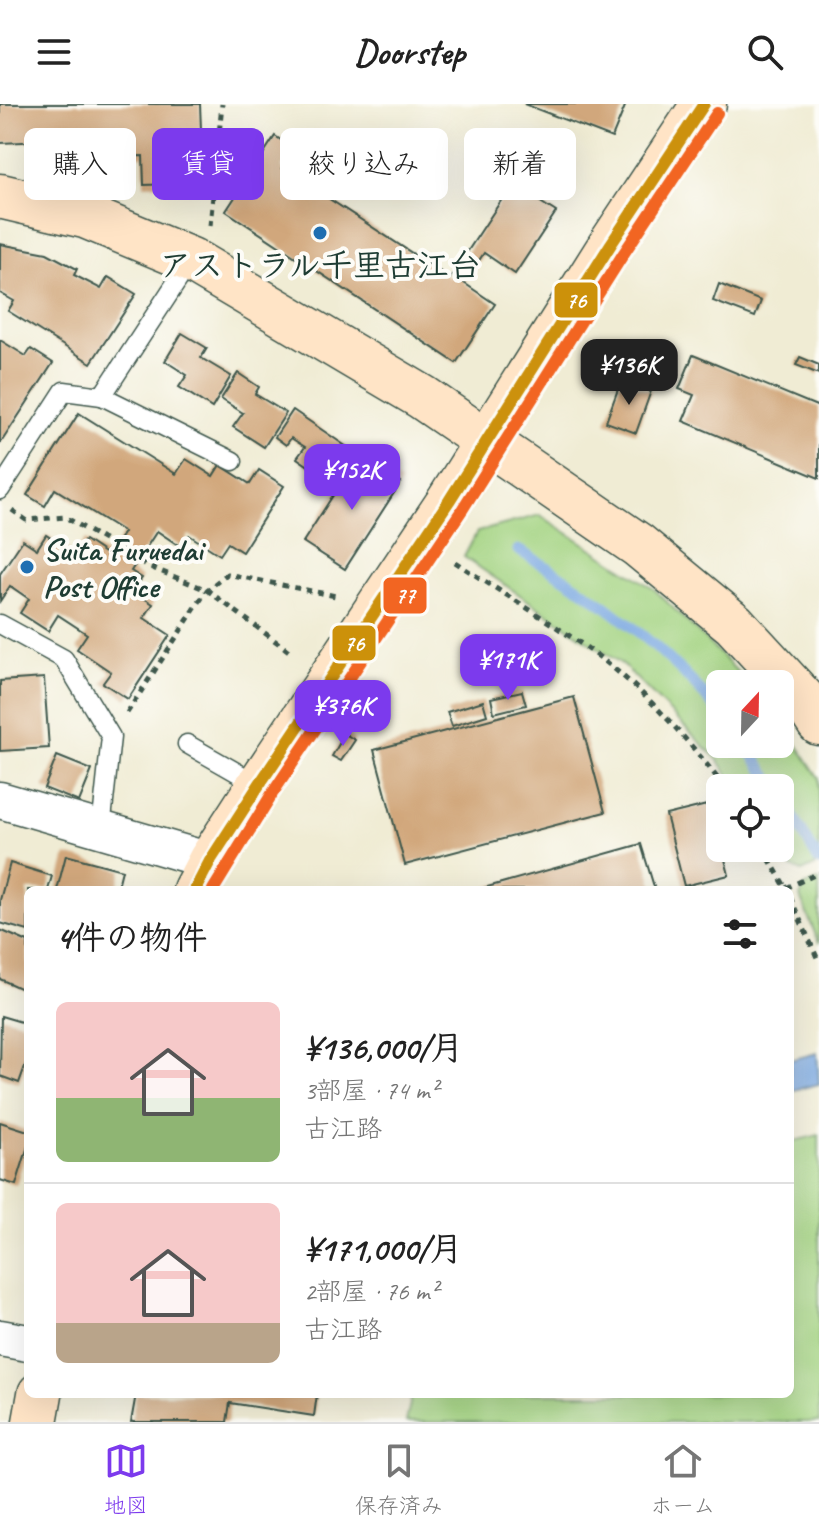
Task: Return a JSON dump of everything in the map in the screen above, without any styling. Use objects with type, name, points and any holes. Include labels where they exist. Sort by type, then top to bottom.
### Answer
[{"type":"street","points":[[0,800],[101,829],[203,876],[259,785],[449,501],[611,244],[704,104]]},
{"type":"street","points":[[0,196],[200,247],[638,545],[734,624],[804,700],[819,723]]},
{"type":"street","points":[[0,1338],[24,1342]]},
{"type":"street","points":[[35,1422],[39,1398]]},
{"type":"lane","points":[[102,396],[200,247]]},
{"type":"lane","points":[[0,490],[64,391],[102,396],[233,461]]},
{"type":"lane","points":[[0,624],[64,659],[111,737],[101,829]]},
{"type":"lane","points":[[187,744],[259,785]]},
{"type":"path","points":[[200,247],[222,104]]},
{"type":"path","points":[[0,503],[26,520],[65,517],[150,567],[207,590],[293,654]]},
{"type":"path","points":[[448,558],[598,656],[666,716],[714,774]]},
{"type":"path","points":[[111,737],[207,590],[227,574],[336,596]]},
{"type":"path","points":[[771,862],[785,886]]},
{"type":"path","points":[[792,886],[819,873]]},
{"type":"path","points":[[794,906],[819,962]]},
{"type":"green space","points":[[540,515],[654,589],[736,670],[706,670],[706,748],[623,665],[464,557],[477,532]]},
{"type":"green space","points":[[794,740],[819,778],[819,864],[802,872],[784,862],[794,862],[794,774],[727,774],[716,758],[794,758]]},
{"type":"green space","points":[[819,880],[819,943],[800,897],[804,887]]},
{"type":"green space","points":[[819,1135],[819,1422],[406,1422],[411,1398],[794,1398],[794,1141]]},
{"type":"water","points":[[817,1053],[819,1084],[794,1090],[794,1059]]},
{"type":"building","points":[[0,104],[200,104],[201,128],[152,128],[152,185],[144,185],[143,156],[136,156],[136,128],[24,128],[24,142],[0,143]]},
{"type":"building","points":[[524,104],[626,104],[612,138]]},
{"type":"building","name":"アストラル千里古江台","points":[[275,136],[280,139],[280,200],[331,200],[450,278],[501,200],[537,200],[556,212],[515,274],[484,253],[464,283],[495,304],[456,363],[226,211],[233,200],[264,200],[264,153]]},
{"type":"building","points":[[0,244],[47,253],[77,269],[74,275],[101,289],[108,277],[136,294],[91,363],[8,311],[14,301],[0,293]]},
{"type":"building","points":[[719,284],[761,301],[755,317],[713,301]]},
{"type":"building","points":[[182,333],[207,348],[201,358],[231,376],[212,408],[179,387],[187,375],[165,361]]},
{"type":"building","points":[[0,340],[26,356],[31,349],[53,363],[0,444]]},
{"type":"building","points":[[693,355],[819,407],[819,478],[683,421],[694,395],[679,389]]},
{"type":"building","points":[[800,357],[819,365],[819,374],[796,365]]},
{"type":"building","points":[[238,373],[259,387],[255,394],[286,413],[264,447],[233,427],[243,413],[221,399]]},
{"type":"building","points":[[621,381],[651,391],[636,433],[606,422]]},
{"type":"building","points":[[293,410],[347,447],[326,478],[297,458],[305,447],[291,438],[286,445],[275,437]]},
{"type":"building","points":[[79,413],[176,474],[186,459],[213,476],[220,465],[250,484],[259,470],[284,486],[242,552],[228,543],[220,555],[189,535],[181,547],[157,531],[131,571],[142,578],[133,591],[153,604],[144,618],[170,635],[128,699],[103,683],[111,672],[77,649],[87,634],[58,615],[48,631],[20,613],[29,599],[10,586],[0,601],[0,574],[23,540],[37,549],[46,535],[75,554],[85,540],[109,556],[124,532],[55,489],[45,506],[27,495]]},
{"type":"building","points":[[359,455],[401,482],[345,569],[303,542]]},
{"type":"building","points":[[469,640],[484,649],[476,661],[462,652]]},
{"type":"building","points":[[44,678],[49,748],[0,751],[0,681]]},
{"type":"building","points":[[522,691],[526,705],[494,713],[491,698]]},
{"type":"building","points":[[574,697],[605,812],[405,865],[374,750]]},
{"type":"building","points":[[483,701],[487,715],[452,726],[447,712]]},
{"type":"building","points":[[345,734],[355,740],[341,761],[332,756]]},
{"type":"building","points":[[57,756],[92,770],[79,802],[44,788]]},
{"type":"building","points":[[706,805],[706,862],[726,862],[729,875],[684,886],[666,815]]},
{"type":"building","points":[[641,844],[654,886],[491,886]]},
{"type":"building","points":[[66,855],[122,870],[118,886],[58,886]]},
{"type":"building","points":[[10,863],[52,876],[49,886],[24,886],[24,930],[0,923],[0,900]]},
{"type":"building","points":[[0,930],[24,940],[24,990],[0,979]]},
{"type":"building","points":[[1,1016],[24,1023],[24,1069],[19,1083],[0,1076]]},
{"type":"building","points":[[0,1122],[24,1130],[24,1159],[16,1185],[0,1180]]},
{"type":"building","points":[[135,1398],[316,1398],[314,1416],[230,1403],[227,1422],[131,1422]]},
{"type":"waterway","points":[[518,550],[574,584],[626,622],[676,665],[706,697]]},
{"type":"waterway","points":[[755,758],[766,774]]},
{"type":"waterway","points":[[794,818],[819,861]]},
{"type":"transit line","name":"76","points":[[197,886],[259,785],[449,501],[611,244],[704,104]]},
{"type":"transit line","name":"77","points":[[215,886],[272,794],[462,510],[624,253],[717,113]]},
{"type":"place","name":"アストラル千里古江台","points":[[320,233]]},
{"type":"place","name":"Suita Furuedai Post Office","points":[[27,567]]}]
